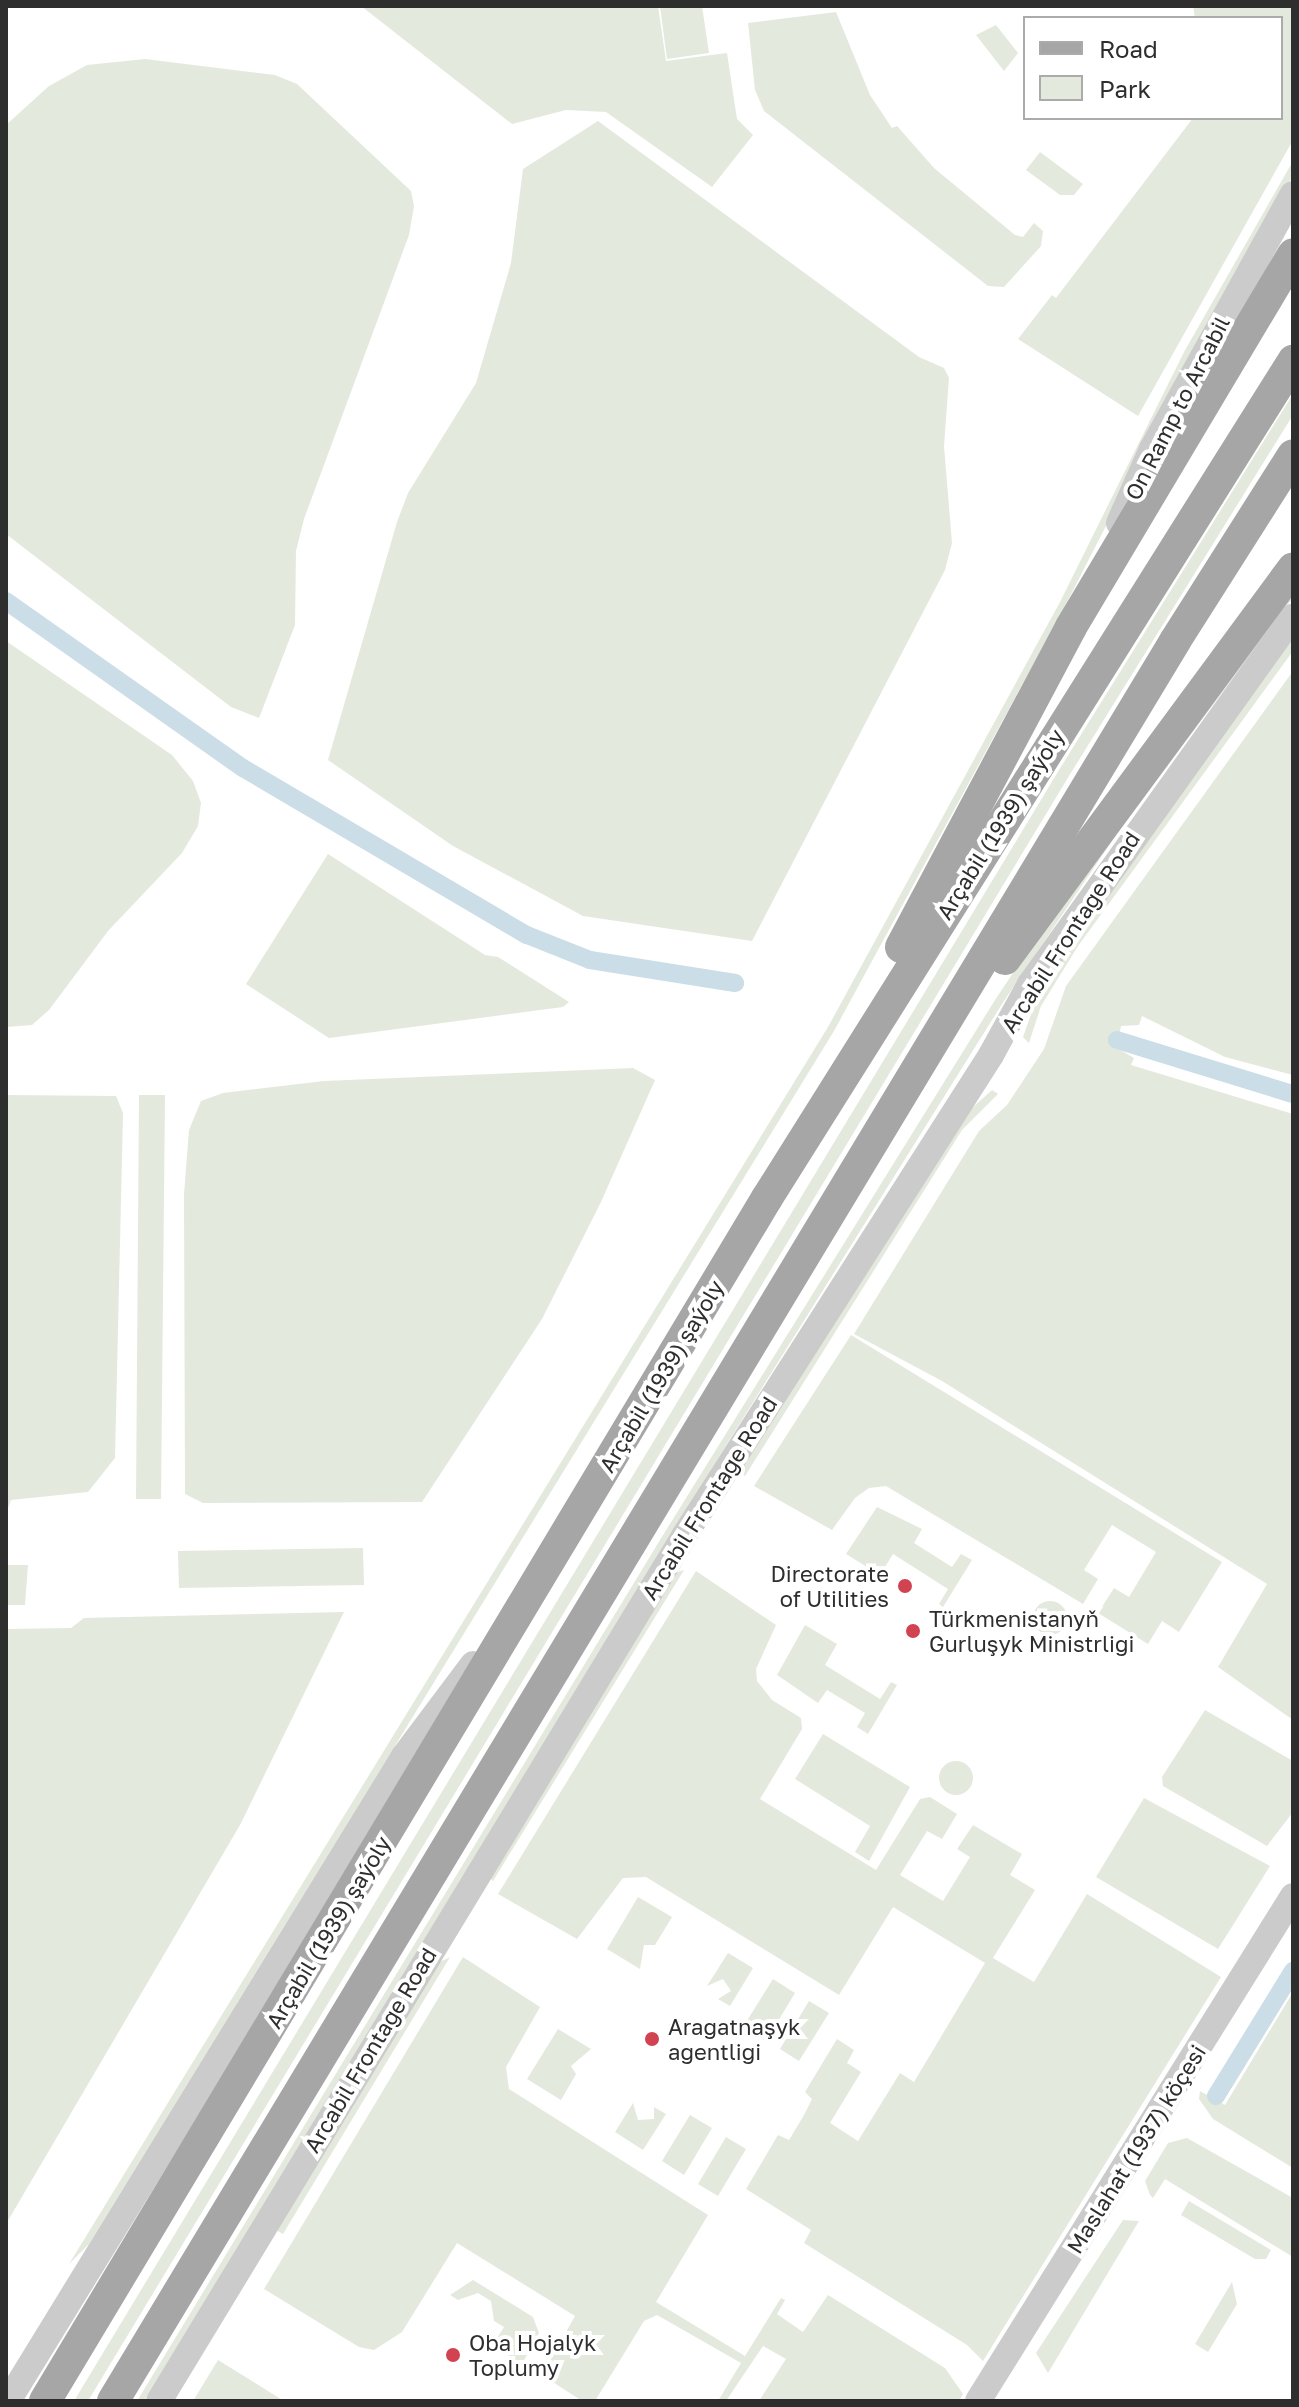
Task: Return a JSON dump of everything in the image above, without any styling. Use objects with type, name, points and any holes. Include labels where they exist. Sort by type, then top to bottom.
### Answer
[{"type":"main road","points":[[767,1198],[1071,627],[1289,262]]},
{"type":"main road","name":"Arçabil (1939) şaýoly","points":[[45,2401],[767,1198],[1293,361]]},
{"type":"main road","points":[[113,2401],[1175,641],[1293,455]]},
{"type":"main road","points":[[876,1136],[1293,569]]},
{"type":"street","name":"On Ramp to Arcabil","points":[[1071,627],[1152,449],[1293,194]]},
{"type":"street","name":"Arcabil Frontage Road","points":[[159,2401],[675,1549],[991,1055],[1030,984],[1293,617]]},
{"type":"street","points":[[8,2401],[404,1756],[556,1552]]},
{"type":"street","name":"Maslahat (1937) köçesi","points":[[978,2401],[1293,1896]]},
{"type":"green space","points":[[361,6],[658,6],[666,61],[727,53],[737,119],[753,135],[712,187],[606,112],[566,110],[512,124]]},
{"type":"green space","points":[[660,6],[702,6],[709,53],[667,59]]},
{"type":"green space","points":[[1193,6],[1293,6],[1293,140],[1138,416],[1018,339],[1052,295],[1056,298],[1191,120],[1283,120],[1283,16],[1195,16]]},
{"type":"green space","points":[[836,12],[870,95],[892,128],[897,126],[934,168],[1015,235],[1023,237],[1034,223],[1043,231],[1041,246],[1004,287],[988,286],[764,111],[755,90],[748,23]]},
{"type":"green space","points":[[996,25],[1018,53],[1004,71],[976,35]]},
{"type":"green space","points":[[145,59],[275,75],[297,84],[411,191],[414,206],[409,235],[304,519],[296,551],[295,625],[259,718],[231,707],[6,534],[6,125],[49,86],[87,65]]},
{"type":"green space","points":[[598,121],[919,357],[944,368],[949,378],[944,446],[952,543],[945,570],[752,941],[583,916],[453,846],[328,760],[408,493],[476,383],[511,263],[523,169]]},
{"type":"green space","points":[[1040,152],[1083,184],[1074,195],[1060,195],[1026,170]]},
{"type":"green space","points":[[1293,161],[1293,176],[1238,268],[1066,604],[834,1031],[89,2244],[69,2264],[828,1027],[1060,602],[1184,352]]},
{"type":"green space","points":[[1293,394],[1293,415],[1069,776],[88,2401],[74,2401],[1059,770]]},
{"type":"green space","points":[[1293,586],[1293,598],[1118,832],[1002,1004],[665,1543],[144,2401],[137,2401],[660,1540],[995,1000],[1053,913]]},
{"type":"green space","points":[[1293,638],[1293,651],[1078,946],[1041,1006],[1029,1043],[1023,1037],[1041,986]]},
{"type":"green space","points":[[6,641],[172,755],[193,781],[201,803],[198,826],[182,853],[108,931],[49,1010],[32,1025],[6,1027]]},
{"type":"green space","points":[[1293,671],[1293,1075],[1225,1057],[1142,1016],[1139,1025],[1121,1026],[1117,1048],[1134,1058],[1131,1065],[1293,1114],[1293,1720],[1218,1667],[1267,1584],[942,1381],[854,1334],[979,1131],[1007,1105],[1044,1049],[1066,986]]},
{"type":"green space","points":[[328,854],[485,955],[498,957],[569,1002],[563,1007],[329,1038],[246,984]]},
{"type":"green space","points":[[633,1068],[655,1080],[601,1202],[542,1319],[422,1502],[203,1503],[185,1494],[184,1194],[189,1130],[201,1101],[223,1093],[324,1081]]},
{"type":"green space","points":[[992,1090],[998,1094],[962,1130],[745,1476],[739,1473],[972,1108]]},
{"type":"green space","points":[[6,1095],[116,1096],[123,1113],[115,1458],[88,1492],[11,1500],[6,1513]]},
{"type":"green space","points":[[139,1095],[165,1095],[161,1499],[136,1499]]},
{"type":"green space","points":[[851,1335],[1222,1562],[1179,1632],[1162,1621],[1148,1644],[1098,1613],[1114,1588],[1129,1597],[1156,1552],[1112,1525],[1084,1570],[1098,1579],[1083,1604],[886,1486],[869,1488],[855,1498],[832,1530],[754,1486]]},
{"type":"green space","points":[[877,1507],[922,1529],[914,1543],[952,1567],[961,1554],[972,1560],[943,1607],[939,1604],[948,1589],[893,1554],[880,1575],[846,1554]]},
{"type":"green space","points":[[363,1548],[364,1585],[179,1588],[178,1551]]},
{"type":"green space","points":[[6,1565],[28,1565],[25,1605],[6,1605]]},
{"type":"green space","points":[[684,1570],[493,1881],[490,1878],[674,1573]]},
{"type":"green space","points":[[696,1571],[776,1625],[756,1669],[757,1681],[772,1700],[801,1718],[802,1729],[760,1799],[876,1870],[920,1799],[930,1797],[957,1814],[942,1839],[927,1831],[900,1875],[943,1901],[970,1857],[957,1849],[973,1825],[1022,1854],[1010,1875],[1035,1890],[993,1958],[1034,1982],[1087,1894],[1221,1977],[983,2361],[967,2345],[804,2243],[811,2230],[746,2189],[778,2135],[789,2140],[812,2099],[805,2092],[837,2039],[854,2050],[847,2063],[861,2072],[830,2123],[858,2141],[900,2073],[914,2082],[985,1963],[893,1907],[839,1995],[646,1877],[623,1878],[577,1939],[498,1894]]},
{"type":"green space","points":[[1050,1601],[1062,1606],[1067,1618],[1062,1630],[1050,1635],[1038,1630],[1033,1618],[1038,1606]]},
{"type":"green space","points":[[344,1612],[240,1825],[6,2224],[6,1629],[71,1628],[84,1618]]},
{"type":"green space","points":[[805,1625],[837,1644],[825,1665],[880,1699],[891,1682],[897,1685],[868,1734],[857,1727],[865,1713],[827,1690],[818,1703],[777,1675]]},
{"type":"green space","points":[[1205,1710],[1293,1761],[1293,1812],[1267,1846],[1163,1786],[1162,1777]]},
{"type":"green space","points":[[823,1734],[910,1787],[869,1861],[855,1852],[870,1826],[795,1779]]},
{"type":"green space","points":[[956,1761],[968,1766],[973,1778],[968,1790],[956,1795],[944,1790],[939,1778],[944,1766]]},
{"type":"green space","points":[[1144,1798],[1270,1866],[1218,1949],[1096,1877]]},
{"type":"green space","points":[[638,1897],[672,1917],[655,1945],[644,1945],[640,1969],[607,1949]]},
{"type":"green space","points":[[728,1953],[753,1968],[730,2006],[718,1999],[731,1991],[723,1979],[707,1986]]},
{"type":"green space","points":[[450,1957],[283,2234],[276,2230],[438,1963]]},
{"type":"green space","points":[[463,1957],[540,2007],[506,2067],[509,2089],[708,2215],[656,2302],[745,2356],[781,2298],[785,2300],[777,2314],[803,2332],[828,2295],[945,2368],[963,2394],[959,2401],[759,2401],[786,2359],[763,2346],[726,2401],[718,2401],[741,2363],[657,2315],[644,2321],[595,2401],[582,2401],[542,2375],[575,2316],[457,2243],[402,2332],[374,2350],[359,2347],[264,2289]]},
{"type":"green space","points":[[773,1979],[795,1993],[766,2041],[743,2027]]},
{"type":"green space","points":[[1293,1992],[1293,2168],[1213,2119],[1199,2099],[1200,2091],[1225,2105]]},
{"type":"green space","points":[[809,2001],[829,2013],[799,2061],[780,2049]]},
{"type":"green space","points":[[558,2029],[591,2049],[571,2066],[576,2074],[561,2100],[527,2079]]},
{"type":"green space","points":[[633,2103],[638,2120],[654,2119],[654,2107],[666,2114],[643,2150],[615,2132]]},
{"type":"green space","points":[[690,2115],[712,2128],[684,2175],[662,2161]]},
{"type":"green space","points":[[726,2137],[746,2149],[718,2196],[698,2184]]},
{"type":"green space","points":[[1187,2138],[1293,2198],[1293,2257],[1165,2179],[1153,2198],[1150,2195],[1145,2181],[1168,2143]]},
{"type":"green space","points":[[1189,2201],[1271,2250],[1266,2259],[1255,2259],[1181,2215]]},
{"type":"green space","points":[[1123,2220],[1139,2221],[1048,2373],[1036,2353]]},
{"type":"green space","points":[[473,2280],[533,2317],[539,2333],[522,2364],[493,2345],[504,2327],[494,2321],[491,2301],[478,2293],[458,2300],[450,2295]]},
{"type":"green space","points":[[1232,2282],[1237,2304],[1208,2352],[1195,2344]]},
{"type":"green space","points":[[218,2360],[284,2401],[193,2401]]},
{"type":"waterway","points":[[6,601],[243,768],[527,935],[590,960],[735,983]]},
{"type":"waterway","points":[[1117,1040],[1293,1094]]},
{"type":"waterway","points":[[1216,2096],[1293,1971]]},
{"type":"place","name":"Directorate of Utilities","points":[[905,1586]]},
{"type":"place","name":"Türkmenistanyň Gurluşyk Ministrligi","points":[[913,1631]]},
{"type":"place","name":"Aragatnaşyk agentligi","points":[[652,2039]]},
{"type":"place","name":"Oba Hojalyk Toplumy","points":[[453,2355]]}]
